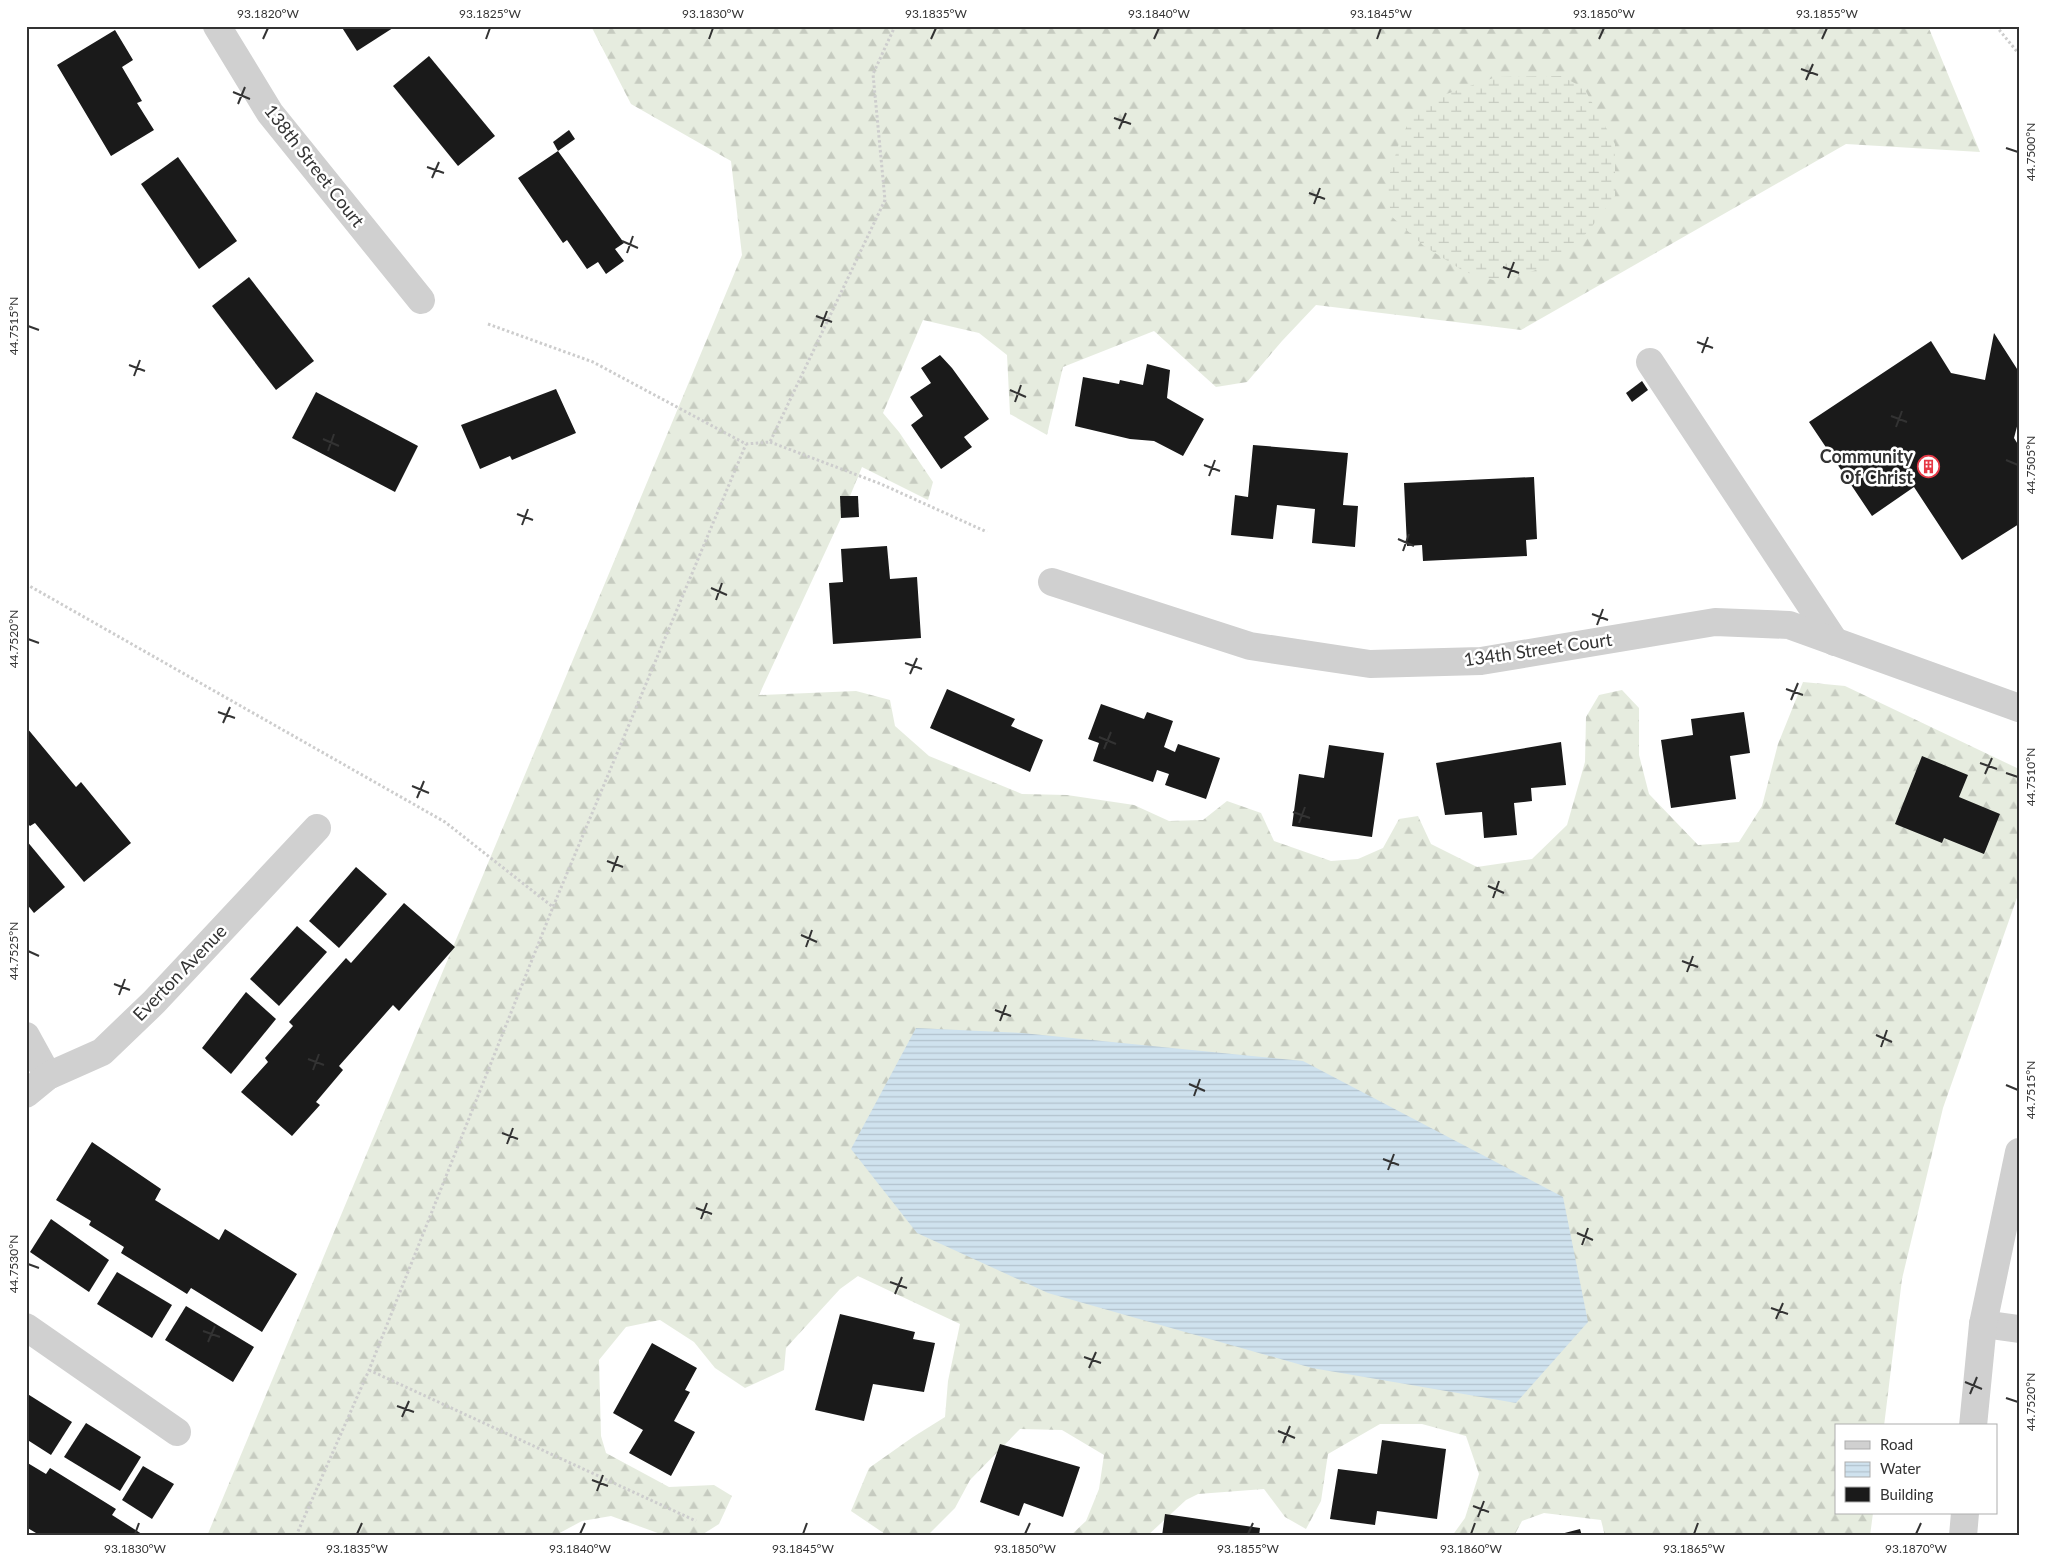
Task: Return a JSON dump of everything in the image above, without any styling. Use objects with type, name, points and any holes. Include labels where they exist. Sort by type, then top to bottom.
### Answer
[{"type":"street","name":"138th Street Court","points":[[217,26],[270,113],[421,300]]},
{"type":"street","points":[[1650,362],[1836,642]]},
{"type":"street","name":"134th Street Court","points":[[1052,582],[1250,646],[1370,664],[1480,661],[1715,622],[1789,624],[2019,708]]},
{"type":"street","name":"Everton Avenue","points":[[26,1094],[48,1076],[102,1052],[154,1002],[317,828]]},
{"type":"street","points":[[26,1036],[48,1076]]},
{"type":"street","points":[[1973,1424],[1983,1324],[2019,1152]]},
{"type":"street","points":[[1983,1324],[2019,1328]]},
{"type":"street","points":[[26,1327],[177,1432]]},
{"type":"street","points":[[1963,1536],[1965,1514]]},
{"type":"path","points":[[770,442],[884,200],[873,74],[895,26]]},
{"type":"path","points":[[1996,26],[2019,54]]},
{"type":"path","points":[[488,324],[593,362],[746,444],[770,442],[881,484],[987,532]]},
{"type":"path","points":[[296,1536],[369,1370],[553,907],[746,444]]},
{"type":"path","points":[[26,584],[445,822],[553,907]]},
{"type":"path","points":[[369,1370],[696,1521]]},
{"type":"green space","points":[[591,26],[1928,26],[1980,152],[1846,144],[1521,330],[1316,305],[1247,382],[1216,387],[1154,331],[1063,367],[1047,435],[1010,414],[1007,355],[979,333],[923,320],[883,413],[899,432],[933,482],[928,500],[862,467],[841,518],[759,695],[856,691],[890,700],[895,726],[929,756],[1022,794],[1067,795],[1134,805],[1169,821],[1203,820],[1227,801],[1261,813],[1274,841],[1331,861],[1358,859],[1383,848],[1399,819],[1418,816],[1431,844],[1477,867],[1532,859],[1567,825],[1585,762],[1586,717],[1599,695],[1622,690],[1639,708],[1639,755],[1649,794],[1698,845],[1739,842],[1762,806],[1778,744],[1803,682],[1845,686],[2019,769],[2019,892],[1943,1108],[1902,1279],[1884,1424],[1835,1424],[1835,1514],[1873,1514],[1870,1536],[1605,1536],[1601,1520],[1544,1513],[1522,1521],[1514,1536],[1452,1536],[1465,1518],[1479,1474],[1466,1436],[1422,1424],[1380,1424],[1328,1454],[1321,1501],[1306,1529],[1285,1517],[1264,1489],[1198,1494],[1186,1500],[1147,1536],[1070,1536],[1086,1521],[1099,1489],[1104,1455],[1062,1430],[1020,1429],[970,1480],[955,1508],[927,1536],[888,1536],[851,1511],[869,1468],[945,1417],[948,1381],[960,1324],[858,1276],[840,1289],[786,1348],[784,1370],[745,1388],[715,1368],[694,1342],[660,1320],[626,1327],[599,1360],[601,1436],[606,1453],[669,1487],[714,1485],[732,1496],[719,1524],[700,1536],[666,1536],[611,1516],[582,1521],[554,1536],[207,1536],[742,255],[731,161],[631,104]]},
{"type":"green space","points":[[1561,76],[1584,88],[1615,144],[1615,196],[1587,233],[1539,269],[1500,282],[1465,272],[1424,246],[1391,216],[1387,183],[1400,140],[1414,112],[1429,100],[1496,77]]},
{"type":"water","points":[[916,1028],[1022,1033],[1303,1061],[1563,1197],[1588,1322],[1516,1403],[1312,1368],[1048,1293],[917,1233],[851,1149]]},
{"type":"building","points":[[341,26],[396,26],[357,51]]},
{"type":"building","points":[[115,30],[133,60],[122,67],[142,101],[137,103],[154,130],[111,156],[57,65]]},
{"type":"building","points":[[429,56],[495,136],[458,166],[393,86]]},
{"type":"building","points":[[569,130],[575,139],[558,151],[553,142]]},
{"type":"building","points":[[558,151],[624,243],[615,249],[624,261],[606,274],[598,262],[587,269],[567,240],[563,243],[518,178]]},
{"type":"building","points":[[178,157],[237,241],[199,269],[141,184]]},
{"type":"building","points":[[249,277],[314,361],[276,390],[212,306]]},
{"type":"building","name":"Community Of Christ","points":[[1994,333],[2019,372],[2019,419],[2014,438],[2019,446],[2019,524],[1962,560],[1914,487],[1872,516],[1809,422],[1931,341],[1951,373],[1985,380]]},
{"type":"building","points":[[940,355],[952,368],[989,419],[964,437],[972,447],[941,469],[911,425],[923,416],[910,397],[931,383],[921,368]]},
{"type":"building","points":[[1147,364],[1170,370],[1167,398],[1204,419],[1183,456],[1154,441],[1130,439],[1075,426],[1083,377],[1119,384],[1120,380],[1143,385]]},
{"type":"building","points":[[1642,381],[1648,390],[1632,402],[1626,393]]},
{"type":"building","points":[[556,389],[576,433],[512,460],[510,456],[480,469],[461,425]]},
{"type":"building","points":[[316,392],[418,446],[395,492],[292,438]]},
{"type":"building","points":[[1253,445],[1348,453],[1343,505],[1358,506],[1355,547],[1312,543],[1315,509],[1277,505],[1273,539],[1231,535],[1235,495],[1248,497]]},
{"type":"building","points":[[1534,477],[1537,539],[1526,540],[1527,556],[1423,561],[1422,545],[1407,546],[1404,483]]},
{"type":"building","points":[[840,496],[858,496],[859,517],[841,518]]},
{"type":"building","points":[[887,546],[890,579],[917,577],[921,638],[833,644],[829,583],[843,582],[841,549]]},
{"type":"building","points":[[947,689],[1015,719],[1011,726],[1043,740],[1030,772],[930,728]]},
{"type":"building","points":[[1101,704],[1144,719],[1147,712],[1173,721],[1164,747],[1175,752],[1178,744],[1220,758],[1206,799],[1165,785],[1169,774],[1157,770],[1153,782],[1093,761],[1099,743],[1088,739]]},
{"type":"building","points":[[1744,712],[1750,753],[1730,756],[1736,799],[1671,808],[1661,740],[1693,735],[1691,719]]},
{"type":"building","points":[[27,728],[76,787],[81,782],[131,843],[84,882],[35,823],[30,826],[26,822]]},
{"type":"building","points":[[1561,742],[1566,785],[1531,788],[1532,801],[1514,803],[1517,835],[1484,838],[1482,812],[1445,815],[1436,763]]},
{"type":"building","points":[[1329,745],[1384,753],[1372,837],[1292,826],[1299,774],[1324,778]]},
{"type":"building","points":[[1922,756],[1968,775],[1959,797],[2000,814],[1984,854],[1944,838],[1942,843],[1895,824]]},
{"type":"building","points":[[26,840],[65,887],[34,913],[26,903]]},
{"type":"building","points":[[356,867],[387,894],[339,948],[309,921]]},
{"type":"building","points":[[404,903],[455,947],[399,1011],[393,1005],[339,1066],[343,1070],[316,1102],[320,1105],[292,1136],[241,1092],[268,1062],[265,1058],[293,1026],[289,1022],[346,958],[351,963]]},
{"type":"building","points":[[297,926],[327,952],[279,1006],[250,979]]},
{"type":"building","points":[[246,992],[276,1019],[231,1074],[202,1048]]},
{"type":"building","points":[[92,1142],[161,1189],[155,1200],[219,1240],[225,1229],[297,1274],[262,1332],[191,1288],[187,1294],[121,1253],[124,1247],[89,1225],[91,1221],[56,1200]]},
{"type":"building","points":[[51,1219],[109,1260],[89,1292],[30,1252]]},
{"type":"building","points":[[117,1272],[172,1305],[152,1338],[97,1304]]},
{"type":"building","points":[[186,1306],[254,1347],[233,1382],[165,1340]]},
{"type":"building","points":[[840,1314],[915,1332],[913,1339],[935,1343],[924,1392],[873,1384],[864,1421],[815,1410]]},
{"type":"building","points":[[652,1343],[697,1368],[685,1390],[690,1392],[674,1421],[695,1432],[671,1476],[629,1453],[643,1430],[613,1413]]},
{"type":"building","points":[[26,1393],[72,1422],[51,1455],[26,1439]]},
{"type":"building","points":[[86,1423],[141,1457],[120,1491],[64,1457]]},
{"type":"building","points":[[1382,1440],[1446,1449],[1437,1519],[1377,1511],[1375,1525],[1330,1519],[1338,1469],[1377,1474]]},
{"type":"building","points":[[1000,1444],[1080,1467],[1063,1517],[1024,1503],[1019,1516],[980,1502]]},
{"type":"building","points":[[26,1462],[46,1474],[50,1468],[116,1509],[112,1515],[145,1536],[41,1536],[26,1527]]},
{"type":"building","points":[[143,1466],[174,1484],[152,1519],[122,1500]]},
{"type":"building","points":[[1165,1514],[1260,1528],[1259,1536],[1162,1536]]},
{"type":"building","points":[[1580,1529],[1582,1536],[1557,1536],[1557,1535]]},
{"type":"place","name":"Community Of Christ","points":[[1929,467]]}]
